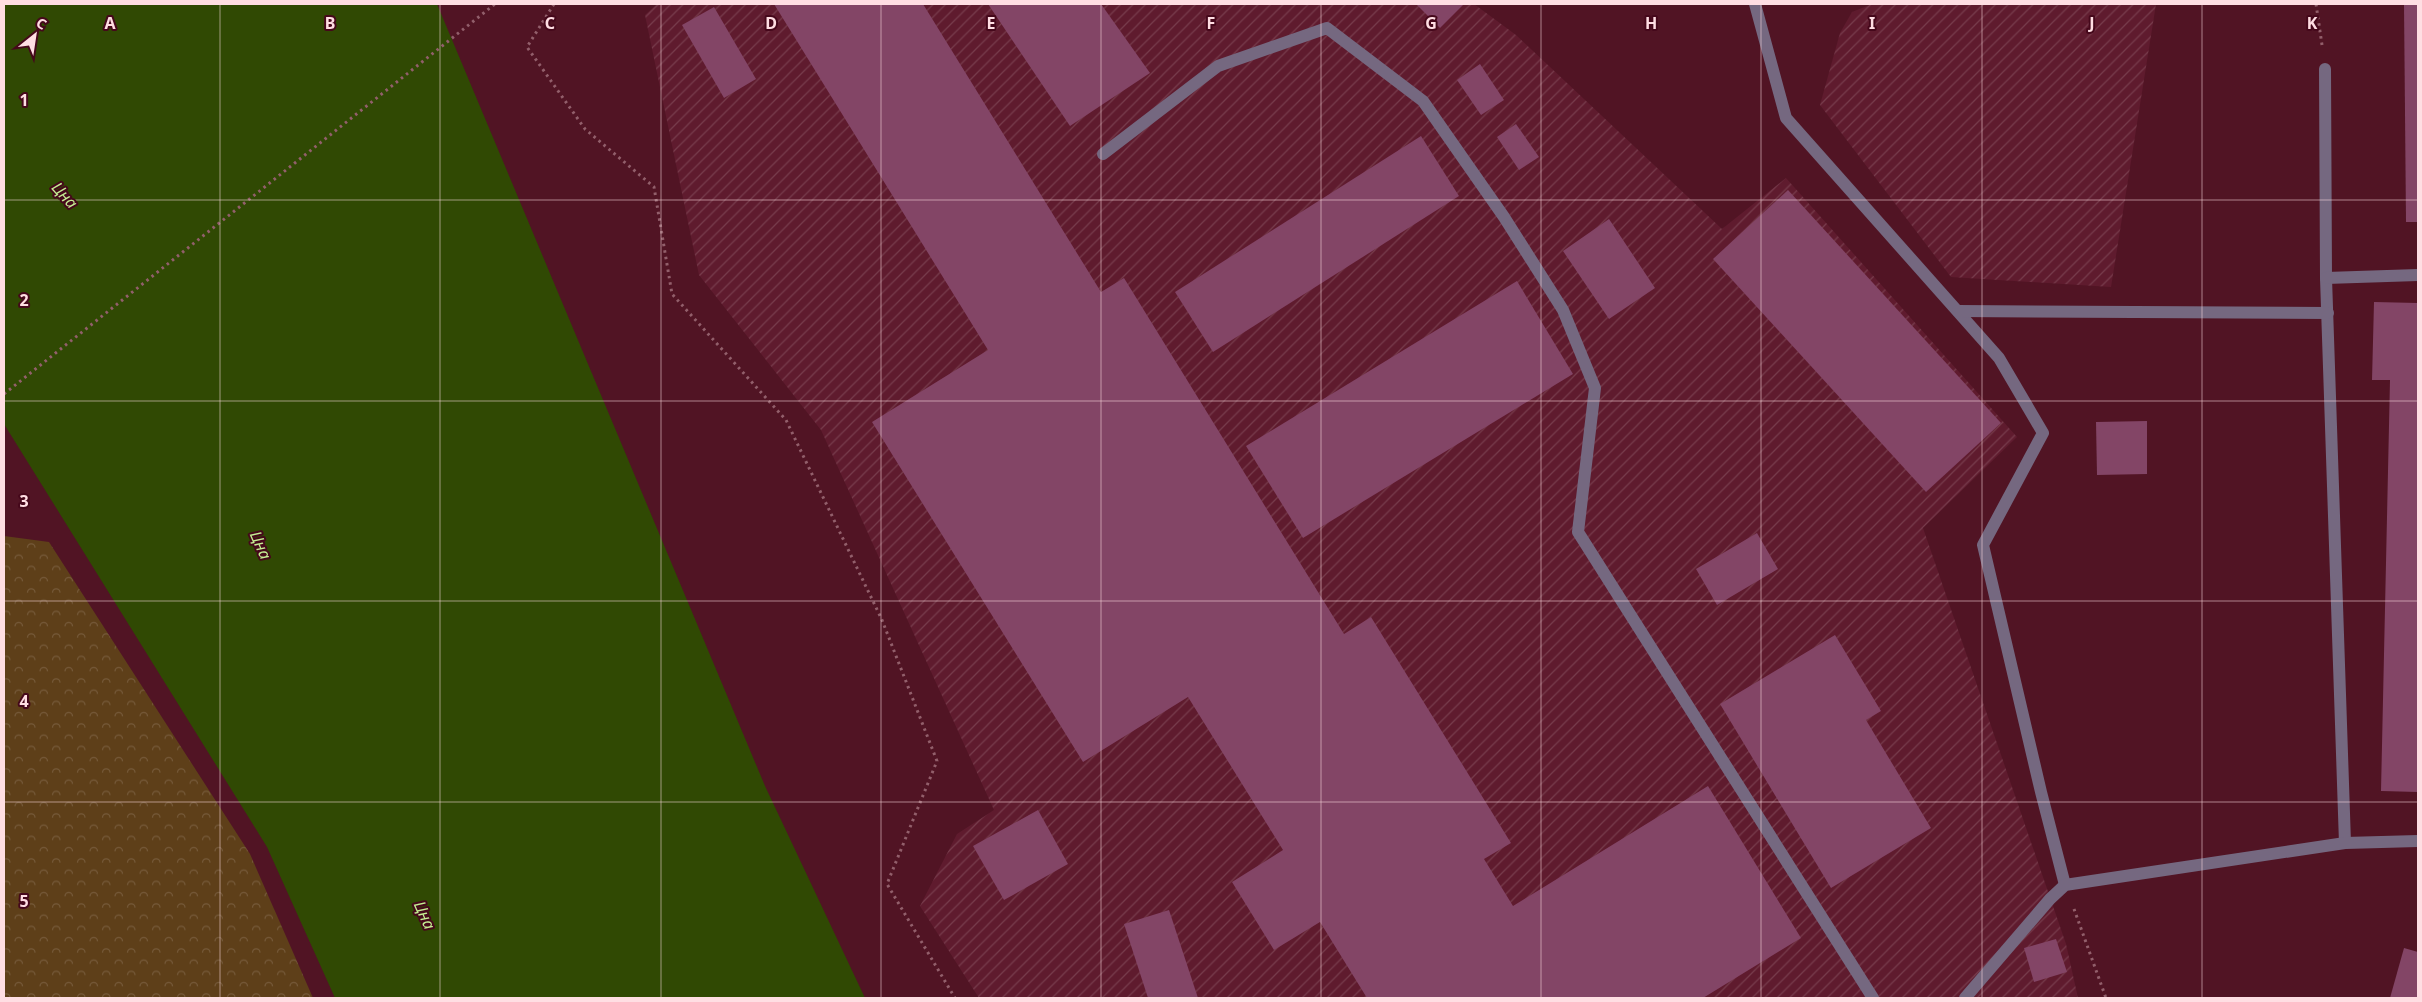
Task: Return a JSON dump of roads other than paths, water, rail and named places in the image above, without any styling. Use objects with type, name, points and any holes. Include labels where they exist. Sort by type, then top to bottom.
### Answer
[{"type":"lane","points":[[1755,4],[1786,118],[2000,358],[2043,433],[1983,545],[2041,792],[2065,885]]},
{"type":"lane","points":[[1103,154],[1218,66],[1327,28],[1423,101],[1504,217],[1563,310],[1595,388],[1578,532],[1873,998]]},
{"type":"lane","points":[[2325,69],[2326,278],[2345,844]]},
{"type":"lane","points":[[2326,278],[2418,275]]},
{"type":"lane","points":[[1958,311],[2328,313]]},
{"type":"lane","points":[[1965,998],[2065,885],[2345,844],[2418,841]]},
{"type":"water","name":"Цна","points":[[4,4],[437,4],[765,786],[865,998],[335,998],[267,847],[4,424]]}]
